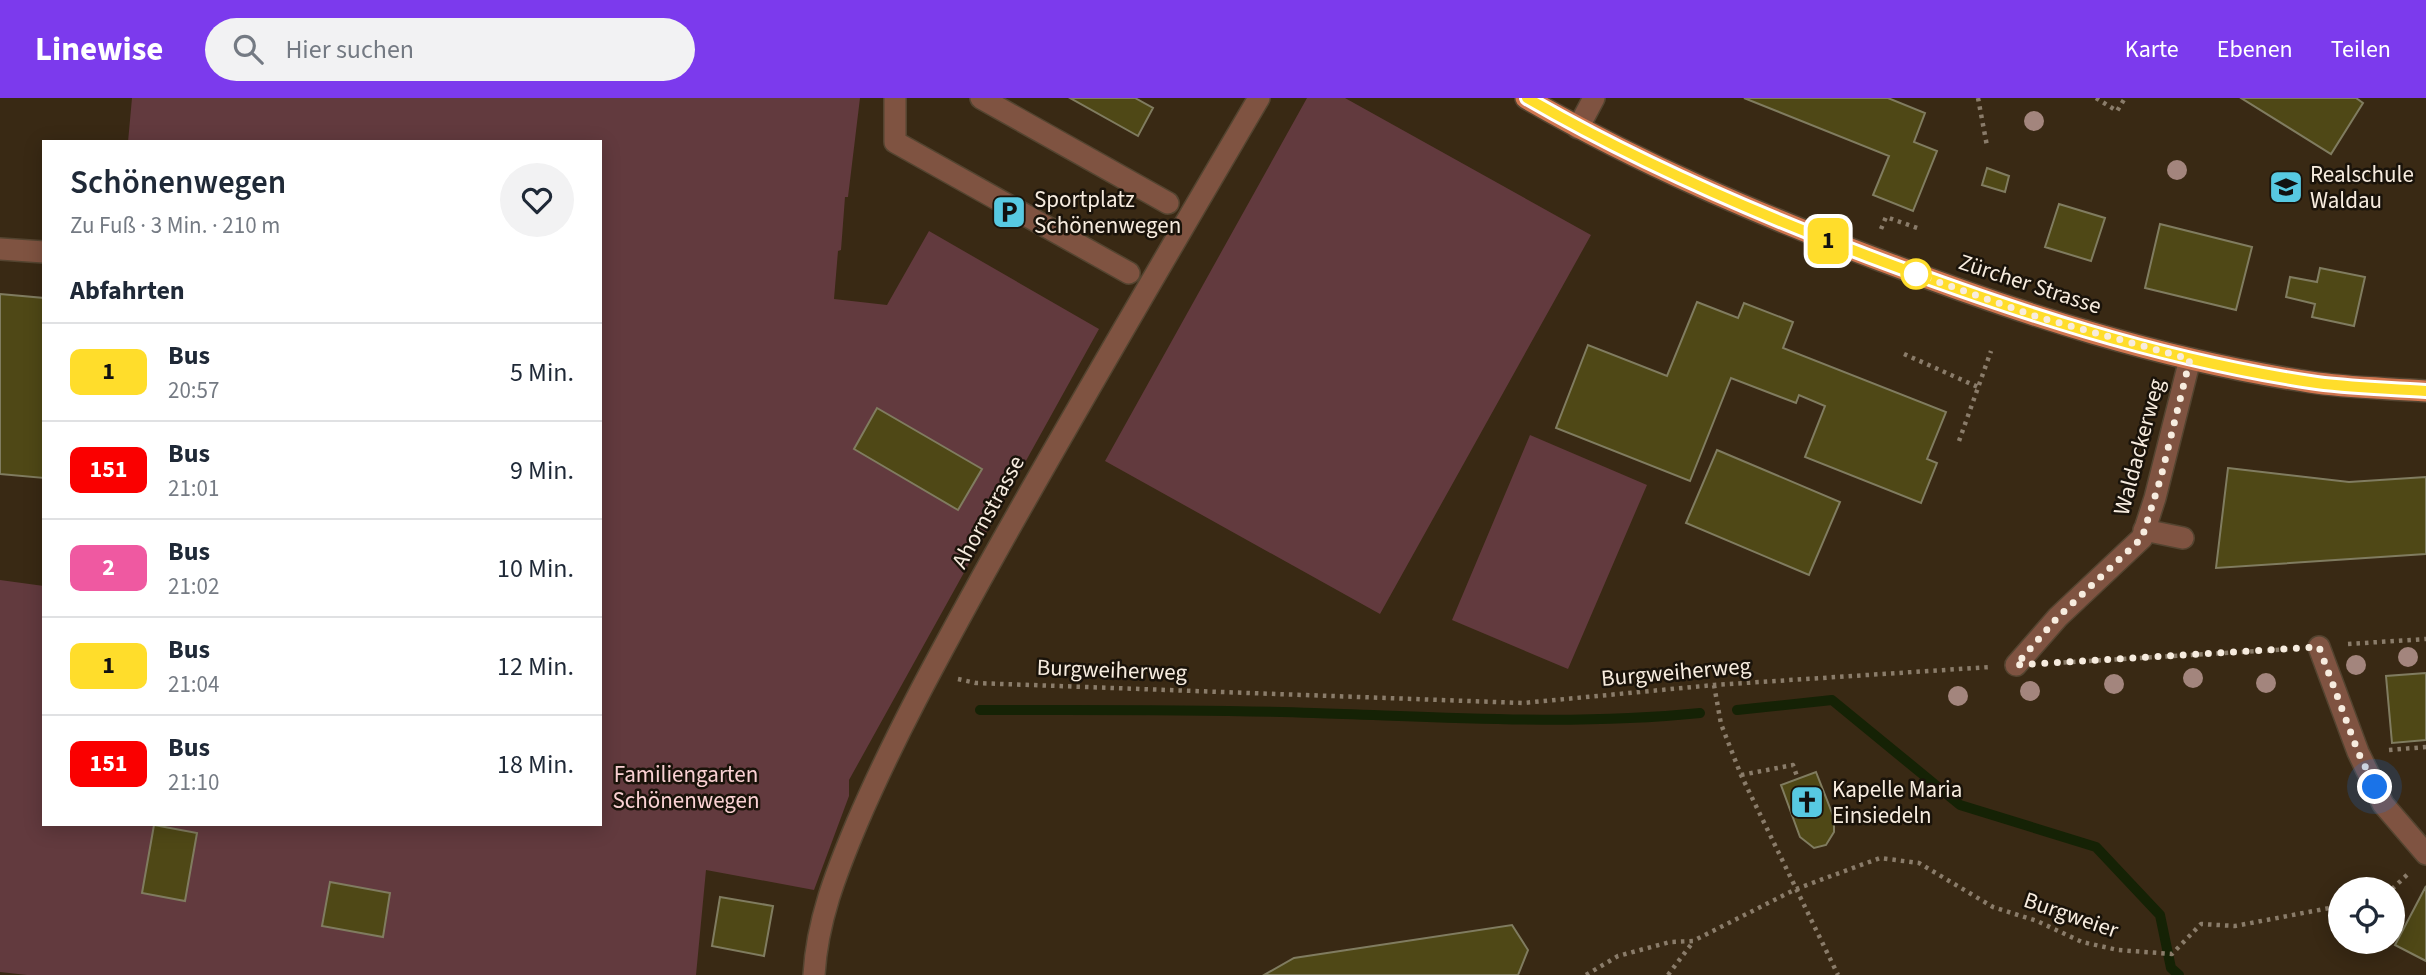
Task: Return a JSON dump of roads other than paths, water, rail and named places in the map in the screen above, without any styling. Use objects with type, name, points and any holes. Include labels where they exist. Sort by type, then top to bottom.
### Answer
[{"type":"main road","name":"Zürcher Strasse","points":[[1527,98],[1578,128],[1690,183],[1809,233],[2038,317],[2190,359],[2313,383],[2426,391]]},
{"type":"street","points":[[895,98],[895,142],[1129,273]]},
{"type":"street","points":[[981,98],[1168,202]]},
{"type":"street","name":"Ahornstrasse","points":[[810,974],[822,914],[843,856],[881,767],[932,667],[1074,411],[1259,98]]},
{"type":"street","points":[[1578,128],[1594,98]]},
{"type":"street","points":[[0,249],[42,252]]},
{"type":"street","name":"Waldackerweg","points":[[2016,665],[2058,617],[2142,538],[2190,359]]},
{"type":"street","points":[[2144,530],[2183,538]]},
{"type":"street","points":[[2319,647],[2358,752],[2383,804],[2426,855]]},
{"type":"waterway","points":[[1737,710],[1832,700],[1960,805],[2096,847],[2160,915],[2171,968],[2179,975]]},
{"type":"waterway","points":[[980,710],[1231,711],[1555,720],[1700,713]]},
{"type":"place","name":"Realschule Waldau","points":[[2286,187]]},
{"type":"place","name":"Sportplatz Schönenwegen","points":[[1009,212]]},
{"type":"place","name":"Kapelle Maria Einsiedeln","points":[[1807,802]]},
{"type":"park label","name":"Familiengarten Schönenwegen","points":[[686,787]]}]
